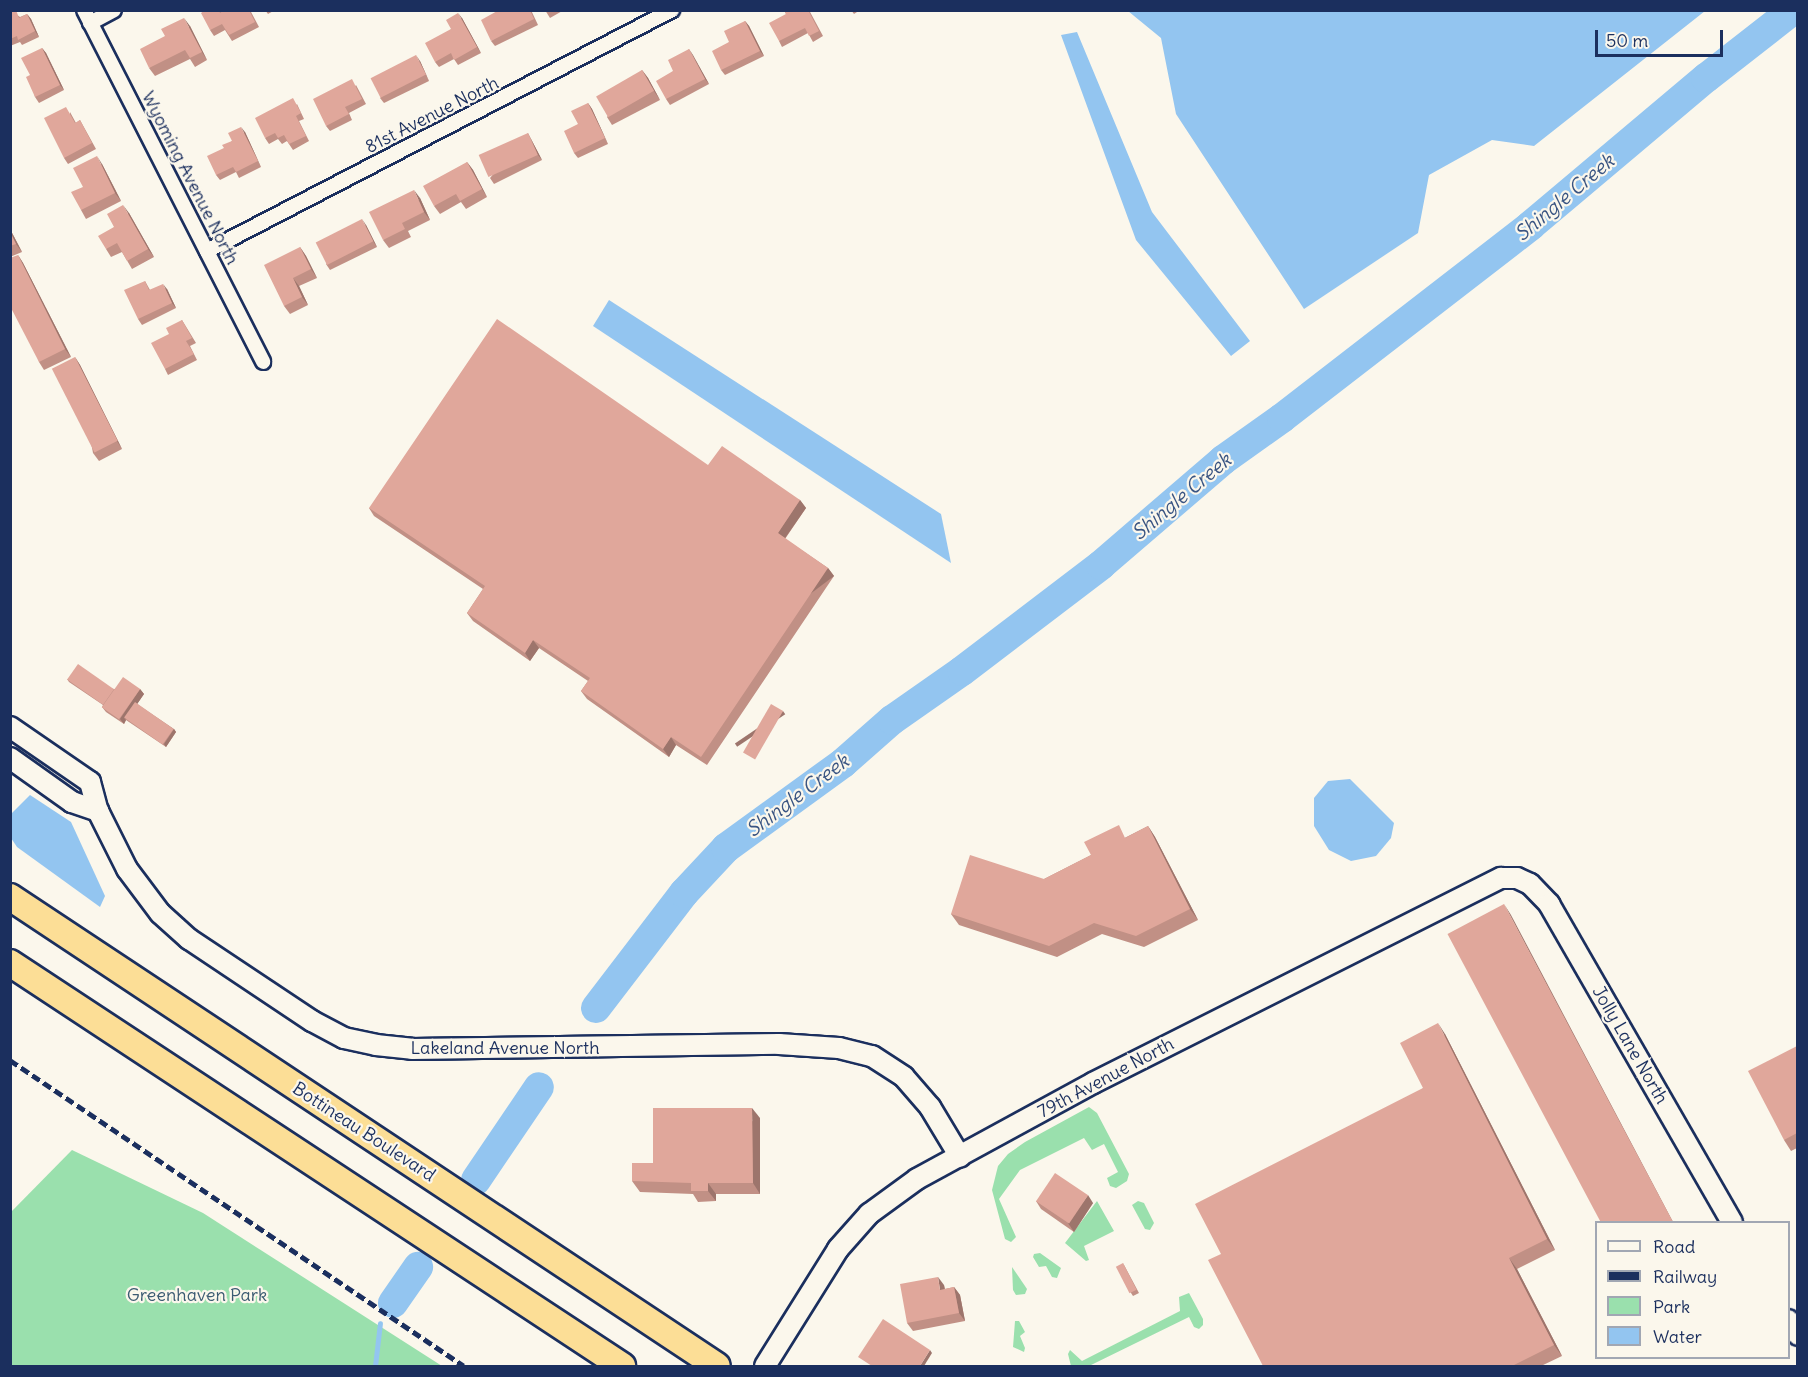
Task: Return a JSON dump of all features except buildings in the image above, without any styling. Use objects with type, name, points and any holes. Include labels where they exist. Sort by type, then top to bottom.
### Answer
[{"type":"highway","name":"Bottineau Boulevard","points":[[10,897],[717,1366]]},
{"type":"highway","points":[[10,963],[622,1366]]},
{"type":"street","points":[[87,17],[114,10]]},
{"type":"street","name":"81st Avenue North","points":[[207,251],[672,10]]},
{"type":"street","name":"Wyoming Avenue North","points":[[87,17],[263,362]]},
{"type":"street","name":"Lakeland Avenue North","points":[[10,727],[90,782],[98,811],[127,869],[160,913],[189,939],[312,1021],[344,1038],[376,1046],[412,1049],[779,1044],[839,1048],[872,1056],[904,1077],[930,1107],[960,1157]]},
{"type":"street","points":[[10,758],[72,802],[98,811]]},
{"type":"street","name":"79th Avenue North","points":[[765,1366],[825,1267],[869,1214],[917,1179],[1093,1083],[1486,884],[1501,878],[1517,878]]},
{"type":"street","name":"Jolly Lane North","points":[[1517,878],[1530,884],[1549,904],[1731,1221]]},
{"type":"green space","points":[[1089,1107],[1097,1113],[1129,1174],[1127,1181],[1116,1188],[1110,1186],[1107,1178],[1118,1172],[1104,1144],[1092,1150],[1084,1138],[1020,1170],[999,1199],[1016,1237],[1011,1242],[1005,1239],[992,1190],[998,1166],[1008,1154],[1025,1142]]},
{"type":"green space","name":"Greenhaven Park","points":[[72,1150],[203,1213],[442,1366],[11,1366],[11,1212]]},
{"type":"green space","points":[[1097,1201],[1114,1231],[1084,1246],[1089,1260],[1086,1261],[1065,1243]]},
{"type":"green space","points":[[1138,1201],[1144,1203],[1154,1223],[1150,1230],[1145,1229],[1132,1205]]},
{"type":"green space","points":[[1040,1253],[1061,1268],[1057,1278],[1052,1277],[1046,1266],[1039,1267],[1033,1257],[1034,1254]]},
{"type":"green space","points":[[1012,1267],[1027,1289],[1025,1294],[1016,1295],[1013,1290]]},
{"type":"green space","points":[[1189,1293],[1203,1319],[1203,1325],[1199,1329],[1194,1327],[1189,1317],[1089,1366],[1071,1366],[1068,1354],[1070,1350],[1082,1361],[1180,1311],[1179,1297]]},
{"type":"green space","points":[[1015,1321],[1019,1321],[1025,1332],[1020,1336],[1025,1348],[1024,1352],[1013,1347]]},
{"type":"water","points":[[1128,11],[1705,11],[1534,146],[1492,140],[1429,175],[1418,233],[1304,309],[1176,114],[1161,38]]},
{"type":"water","points":[[1077,32],[1152,212],[1250,341],[1231,356],[1136,240],[1061,35]]},
{"type":"water","points":[[609,300],[941,514],[951,563],[593,326]]},
{"type":"water","points":[[1350,779],[1394,823],[1391,838],[1376,856],[1351,861],[1329,850],[1314,826],[1314,798],[1328,781]]},
{"type":"water","points":[[30,795],[71,822],[105,896],[100,907],[17,847],[11,838],[11,814]]},
{"type":"waterway","name":"Shingle Creek","points":[[596,1008],[684,893],[726,848],[843,763],[892,720],[962,671],[1101,565],[1223,460],[1282,418],[1530,226],[1706,78],[1793,10]]},
{"type":"waterway","name":"Shingle Creek","points":[[476,1180],[539,1087]]},
{"type":"waterway","name":"Shingle Creek","points":[[393,1303],[418,1267]]},
{"type":"waterway","name":"Shingle Creek","points":[[375,1366],[380,1323]]},
{"type":"railway","points":[[10,1060],[464,1366]]}]
